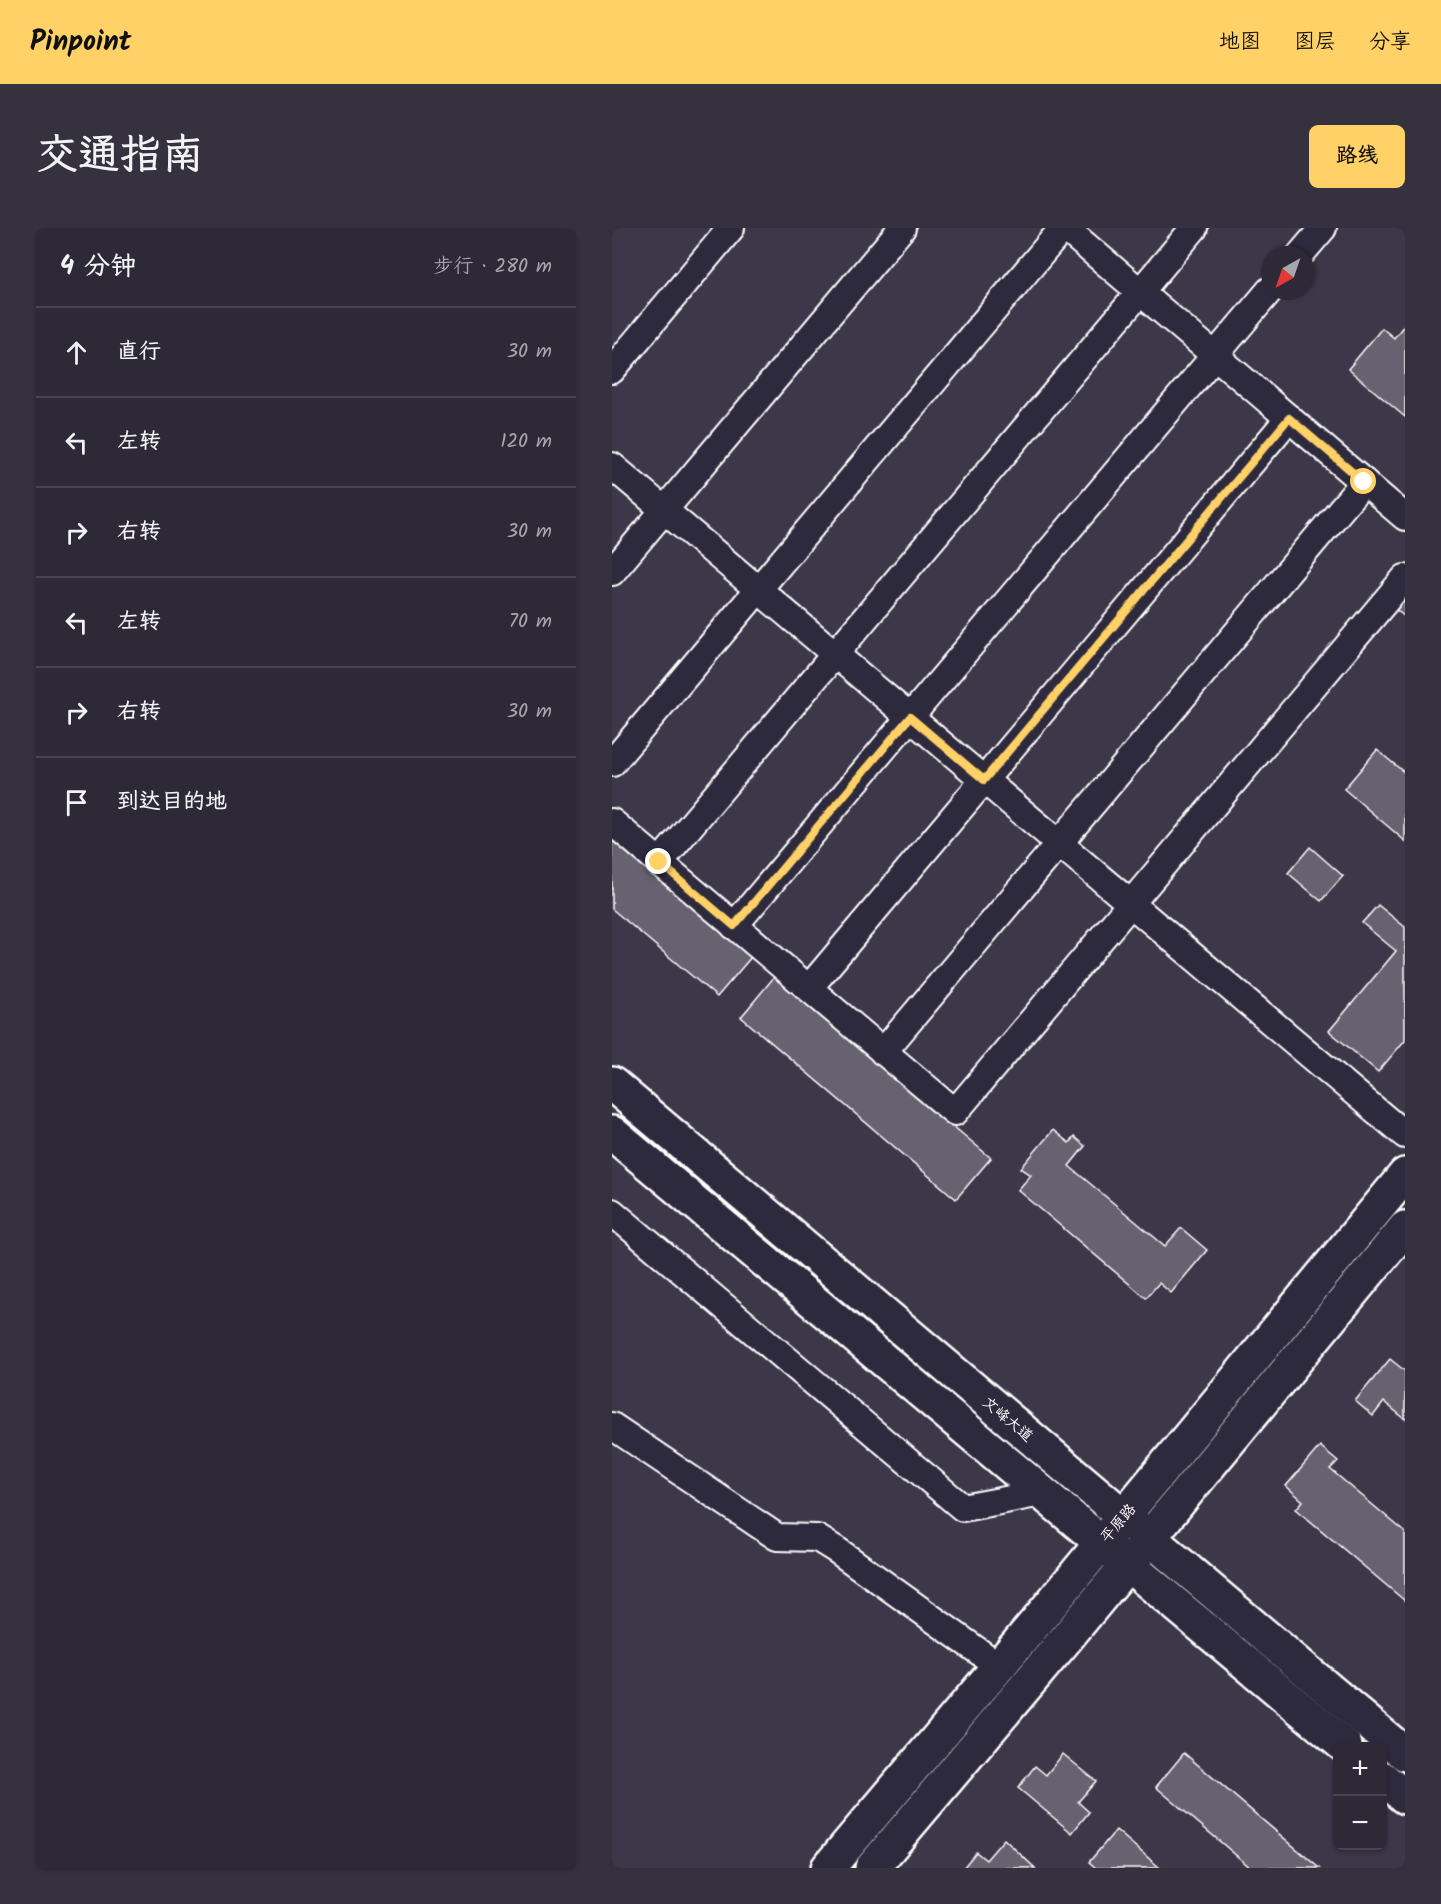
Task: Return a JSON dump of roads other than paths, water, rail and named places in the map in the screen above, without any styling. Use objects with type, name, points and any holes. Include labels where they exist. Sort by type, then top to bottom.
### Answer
[{"type":"main road","name":"文峰大道","points":[[612,1084],[1405,1754]]},
{"type":"main road","points":[[612,1133],[1340,1742]]},
{"type":"main road","name":"平原路","points":[[828,1868],[1124,1516],[1405,1175]]},
{"type":"main road","points":[[872,1868],[1405,1228]]},
{"type":"main road","points":[[1387,1781],[1405,1797]]},
{"type":"street","points":[[612,370],[731,228]]},
{"type":"street","points":[[612,572],[902,228]]},
{"type":"street","points":[[612,764],[1064,228],[1405,517]]},
{"type":"street","points":[[659,862],[1194,228]]},
{"type":"street","points":[[1308,246],[1323,228]]},
{"type":"street","points":[[734,926],[1262,300]]},
{"type":"street","points":[[809,988],[1289,418]]},
{"type":"street","points":[[612,466],[1405,1135]]},
{"type":"street","points":[[884,1052],[1364,482]]},
{"type":"street","points":[[612,822],[955,1112],[1405,578]]},
{"type":"street","points":[[612,1212],[963,1508],[1042,1493]]},
{"type":"street","points":[[612,1426],[777,1537],[817,1538],[838,1551],[999,1666]]}]
